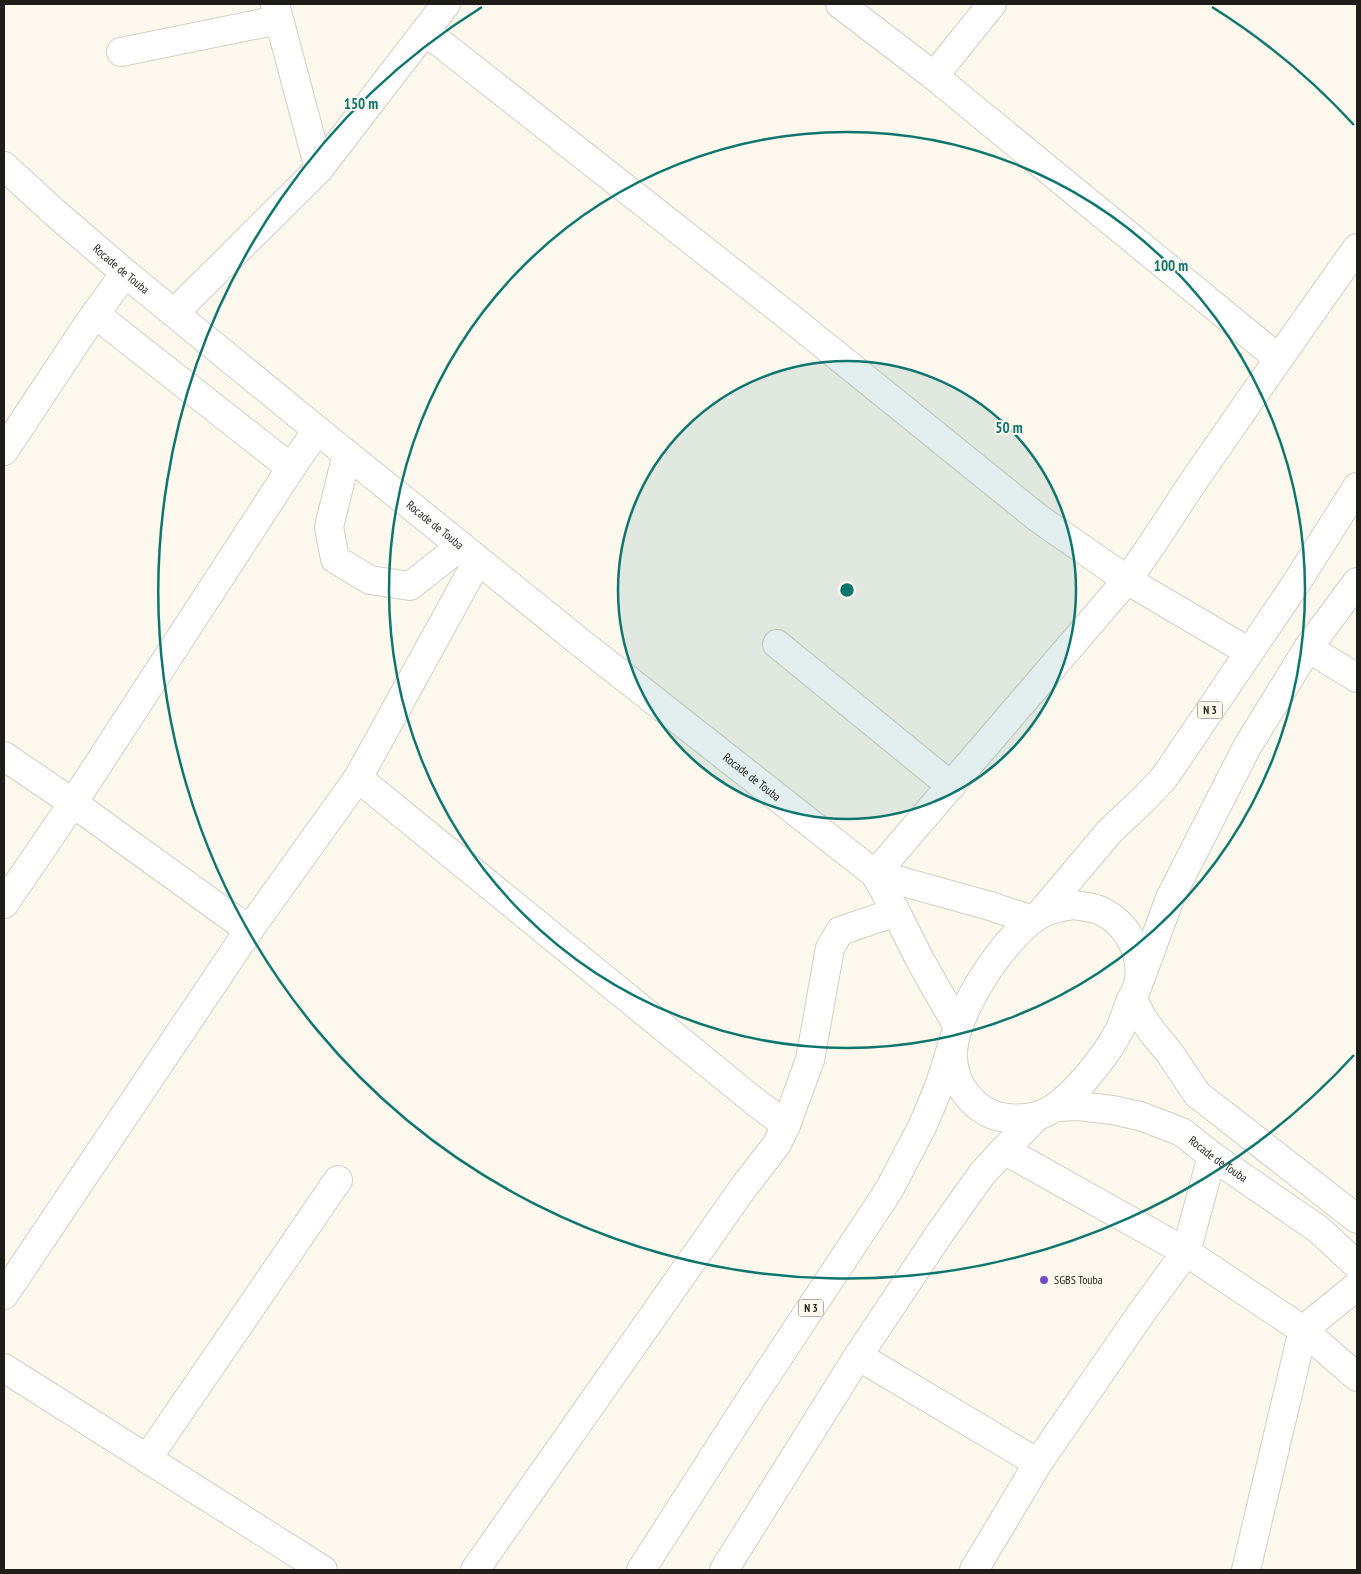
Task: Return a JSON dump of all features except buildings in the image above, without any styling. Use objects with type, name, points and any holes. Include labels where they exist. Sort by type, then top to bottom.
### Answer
[{"type":"street","points":[[174,313],[319,169],[446,4]]},
{"type":"street","points":[[840,4],[934,76],[1279,359]]},
{"type":"street","points":[[934,76],[992,4]]},
{"type":"street","points":[[121,52],[276,12],[319,169]]},
{"type":"street","points":[[424,31],[793,320],[1038,518],[1127,580],[1249,652]]},
{"type":"street","name":"Rocade de Touba","points":[[4,166],[125,273],[317,430],[875,874],[957,1030],[953,1045],[955,1072],[960,1086],[970,1099],[984,1110],[999,1117],[1016,1119],[1046,1111],[1092,1108],[1140,1116],[1182,1132],[1212,1156],[1318,1230],[1357,1265]]},
{"type":"street","points":[[875,874],[1127,580],[1357,248]]},
{"type":"street","points":[[4,451],[95,314],[125,273]]},
{"type":"street","points":[[95,314],[291,468]]},
{"type":"street","points":[[4,904],[73,803],[317,430]]},
{"type":"street","points":[[347,454],[329,527],[335,559],[370,580],[410,586],[470,553]]},
{"type":"street","name":"N 3","points":[[1036,917],[1110,831],[1164,778],[1295,585],[1357,488]]},
{"type":"street","points":[[4,1295],[250,930],[358,778],[470,553]]},
{"type":"street","points":[[724,1570],[858,1356],[945,1225],[982,1174],[1004,1150],[1086,1077],[1107,1050],[1121,1027],[1170,898],[1247,747],[1308,648],[1357,582]]},
{"type":"street","points":[[777,644],[951,786]]},
{"type":"street","points":[[1308,648],[1357,678]]},
{"type":"street","points":[[4,756],[250,930]]},
{"type":"street","points":[[358,778],[746,1095],[786,1125]]},
{"type":"street","name":"Rocade de Touba","points":[[875,874],[1036,917]]},
{"type":"street","points":[[957,1030],[984,975],[1003,948],[1036,917],[1056,908],[1073,906],[1087,907],[1100,911],[1113,918],[1123,927],[1131,939],[1137,953],[1139,969],[1135,991],[1142,1017],[1169,1052],[1197,1094],[1357,1219]]},
{"type":"street","points":[[474,1570],[726,1212],[777,1144],[810,1060],[830,948],[840,931],[896,912]]},
{"type":"street","name":"N 3","points":[[641,1570],[750,1400],[889,1190],[923,1125],[940,1084],[957,1030]]},
{"type":"street","points":[[1004,1150],[1186,1252],[1303,1330],[1357,1376]]},
{"type":"street","points":[[974,1570],[1038,1463],[1142,1312],[1186,1252],[1212,1156]]},
{"type":"street","points":[[147,1459],[338,1180]]},
{"type":"street","points":[[1246,1570],[1303,1330],[1357,1286]]},
{"type":"street","points":[[858,1356],[1038,1463]]},
{"type":"street","points":[[4,1368],[323,1570]]},
{"type":"place","name":"SGBS Touba","points":[[1044,1280]]}]
